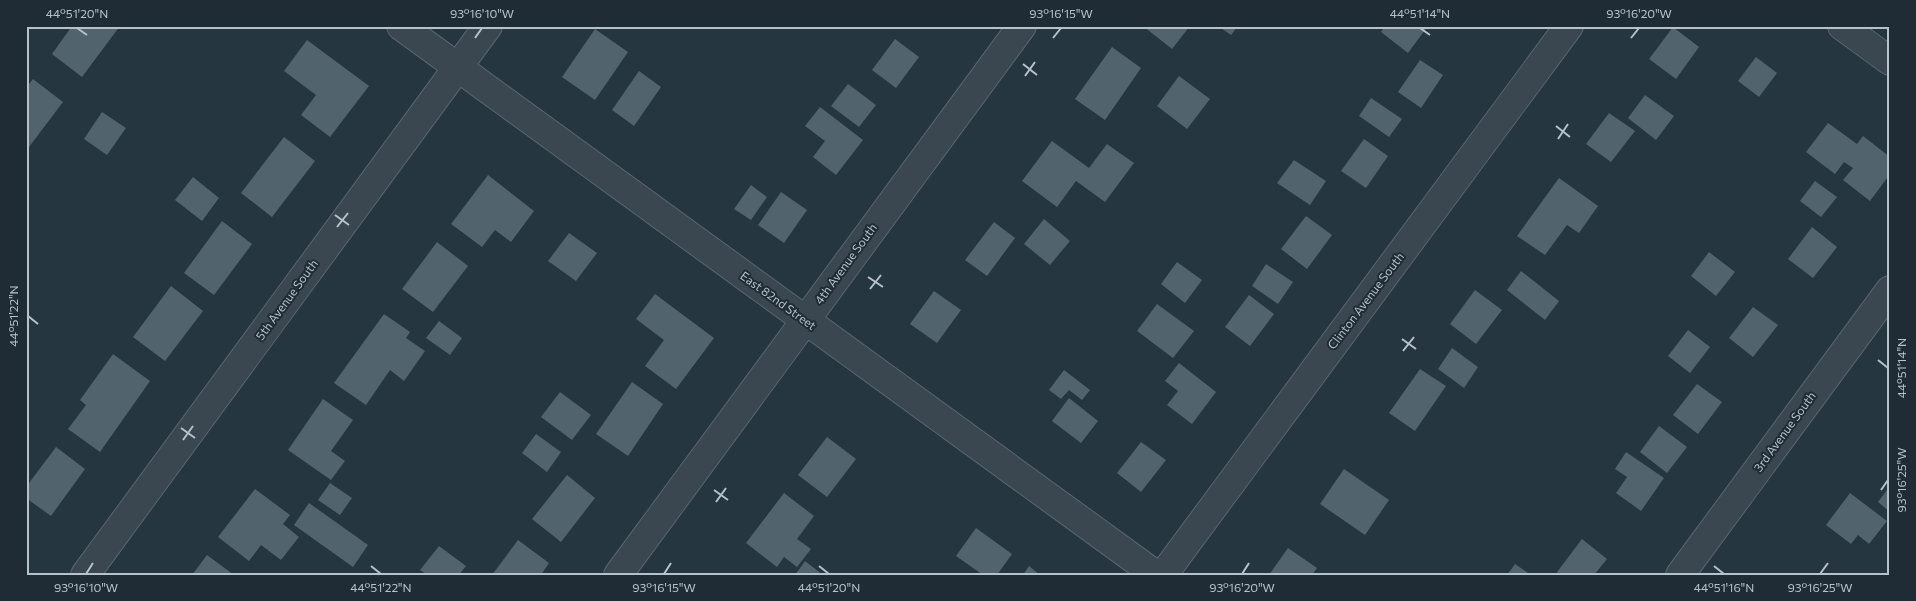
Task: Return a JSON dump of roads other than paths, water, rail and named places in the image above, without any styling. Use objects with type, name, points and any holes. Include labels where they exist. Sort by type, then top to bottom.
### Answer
[{"type":"street","name":"East 82nd Street","points":[[401,26],[1156,575]]},
{"type":"street","name":"5th Avenue South","points":[[85,575],[488,26]]},
{"type":"street","name":"4th Avenue South","points":[[618,575],[1022,26]]},
{"type":"street","name":"Clinton Avenue South","points":[[1163,575],[1569,26]]},
{"type":"street","points":[[1842,26],[1890,61]]},
{"type":"street","name":"3rd Avenue South","points":[[1680,575],[1890,290]]}]
